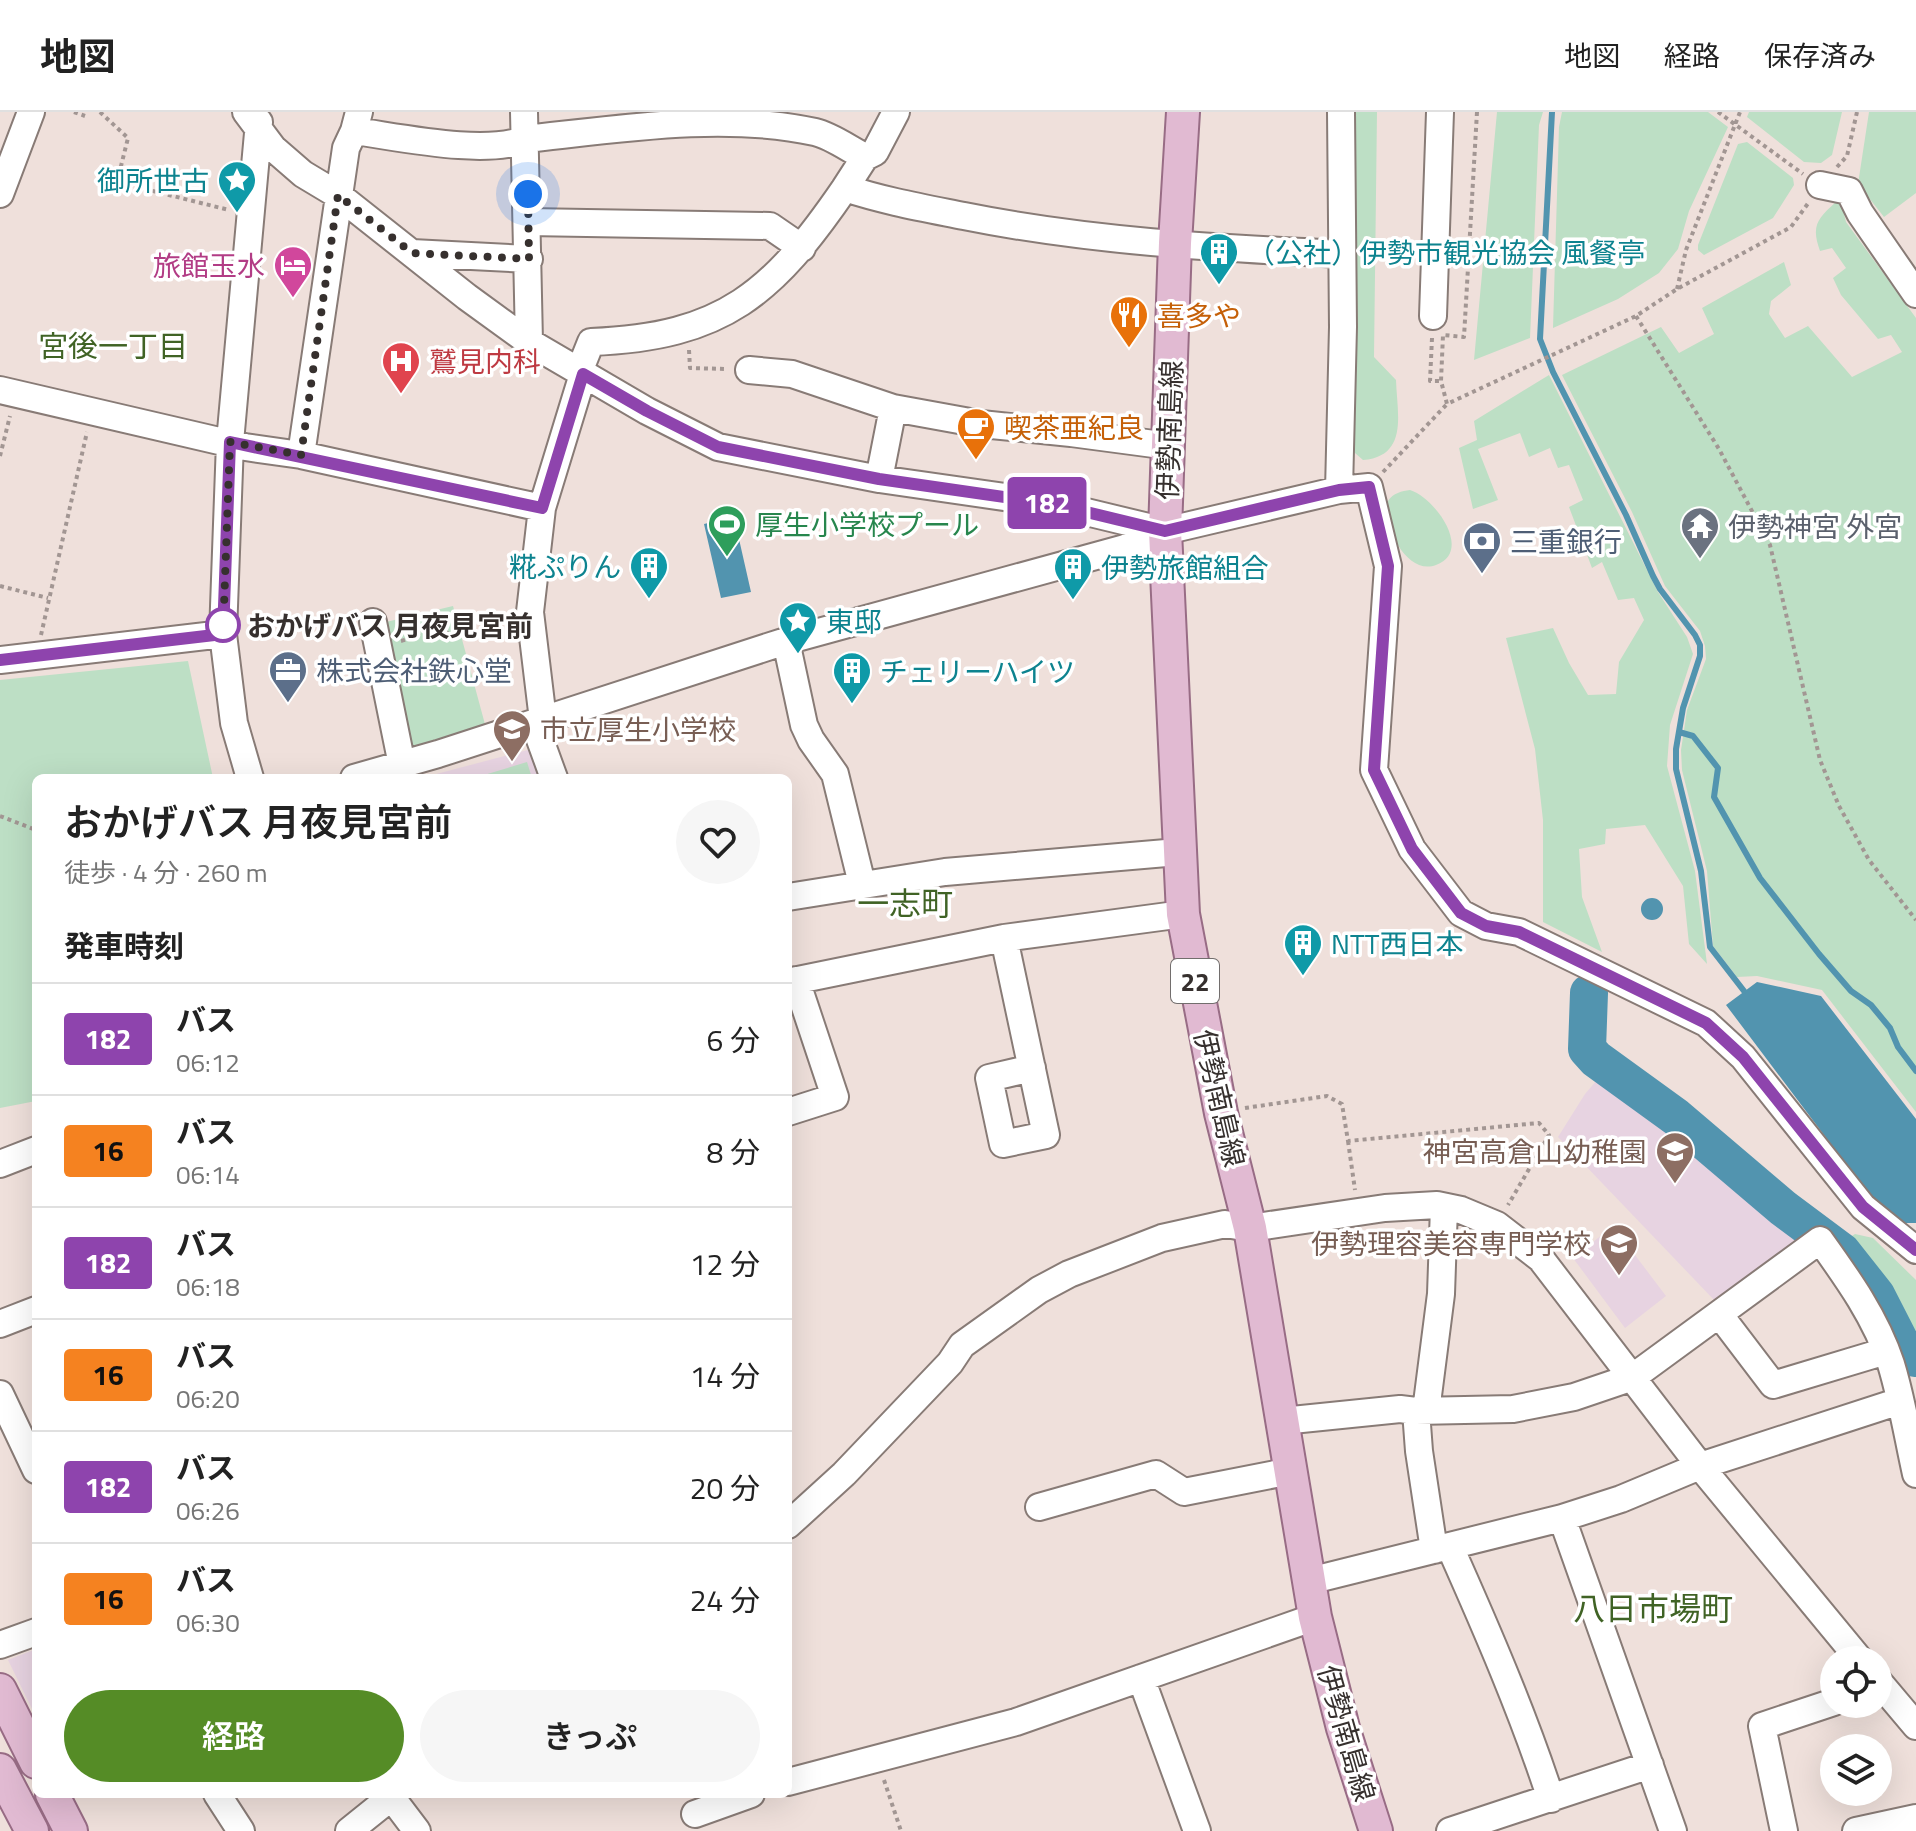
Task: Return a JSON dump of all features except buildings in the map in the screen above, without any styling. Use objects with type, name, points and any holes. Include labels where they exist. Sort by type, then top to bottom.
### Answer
[{"type":"main road","name":"伊勢南島線","points":[[1183,112],[1165,531],[1183,914],[1221,1113],[1250,1228],[1315,1617],[1343,1728],[1376,1831]]},
{"type":"main road","points":[[0,1690],[32,1754]]},
{"type":"main road","points":[[0,1770],[32,1831]]},
{"type":"main road","points":[[54,1798],[71,1831]]},
{"type":"street","points":[[0,194],[31,112]]},
{"type":"street","points":[[524,112],[529,342]]},
{"type":"street","points":[[553,774],[538,721],[530,612],[542,508],[591,342],[651,337],[688,326],[747,301],[802,248],[865,157],[875,152],[896,112]]},
{"type":"street","points":[[1339,490],[1343,327],[1341,112]]},
{"type":"street","points":[[1433,316],[1440,112]]},
{"type":"street","points":[[301,455],[338,195],[346,148],[357,122],[470,145],[517,143],[526,139],[763,117],[818,132],[865,157]]},
{"type":"street","points":[[249,774],[234,723],[223,634],[230,442],[251,214],[255,118]]},
{"type":"street","points":[[255,118],[286,160],[338,195],[529,342],[647,411],[718,447],[879,479],[1053,504],[1165,531]]},
{"type":"street","points":[[1820,185],[1849,191],[1860,213],[1916,294]]},
{"type":"street","points":[[845,188],[880,200],[1070,234],[1199,248],[1341,254]]},
{"type":"street","points":[[528,222],[770,226],[802,248]]},
{"type":"street","points":[[412,253],[529,259]]},
{"type":"street","points":[[749,370],[792,374],[893,408],[981,424],[1169,446]]},
{"type":"street","points":[[8,392],[542,508]]},
{"type":"street","points":[[879,479],[893,408]]},
{"type":"street","points":[[369,774],[786,641],[1125,548],[1165,531],[1339,490],[1369,487],[1388,566],[1374,770],[1412,849],[1461,913],[1486,926],[1519,932],[1706,1023],[1743,1057],[1863,1207],[1916,1250]]},
{"type":"street","points":[[373,622],[402,765]]},
{"type":"street","points":[[0,660],[223,634]]},
{"type":"street","points":[[786,641],[804,725],[835,774],[862,884]]},
{"type":"street","points":[[792,896],[945,872],[1178,852]]},
{"type":"street","points":[[792,1111],[835,1097],[792,981],[1004,938],[1183,914]]},
{"type":"street","points":[[1004,938],[1032,1068]]},
{"type":"street","points":[[0,1164],[32,1152]]},
{"type":"street","points":[[1444,1207],[1441,1294],[1421,1411],[1419,1451],[1442,1549],[1511,1689],[1551,1799]]},
{"type":"street","points":[[792,1521],[844,1474],[950,1363],[962,1345],[1028,1297],[1069,1274],[1162,1238],[1225,1224],[1250,1228],[1385,1208],[1444,1207],[1461,1210],[1497,1225],[1541,1259],[1700,1466],[1848,1646]]},
{"type":"street","points":[[1282,1421],[1400,1409],[1513,1409],[1574,1397],[1633,1377],[1820,1240],[1854,1287],[1886,1351],[1916,1474]]},
{"type":"street","points":[[0,1324],[32,1312]]},
{"type":"street","points":[[1719,1314],[1773,1385],[1886,1351]]},
{"type":"street","points":[[0,1394],[32,1462]]},
{"type":"street","points":[[1309,1581],[1562,1518],[1621,1499],[1700,1466],[1900,1401]]},
{"type":"street","points":[[1039,1507],[1156,1474],[1184,1492],[1291,1471]]},
{"type":"street","points":[[1562,1518],[1673,1831]]},
{"type":"street","points":[[792,1781],[1016,1722],[1315,1617]]},
{"type":"street","points":[[0,1645],[32,1633]]},
{"type":"street","points":[[1141,1678],[1197,1831]]},
{"type":"street","points":[[1892,1699],[1916,1726]]},
{"type":"street","points":[[1784,1831],[1762,1726],[1820,1707]]},
{"type":"street","points":[[1450,1831],[1650,1765]]},
{"type":"street","points":[[220,1798],[241,1831]]},
{"type":"street","points":[[349,1831],[388,1798]]},
{"type":"street","points":[[394,1798],[417,1831]]},
{"type":"street","points":[[692,1819],[742,1798]]},
{"type":"street","points":[[1856,1831],[1916,1818]]},
{"type":"path","points":[[74,112],[85,116]]},
{"type":"path","points":[[100,112],[128,138],[117,182],[251,214]]},
{"type":"path","points":[[1447,404],[1441,381],[1443,335],[1464,337],[1477,112]]},
{"type":"path","points":[[1718,112],[1820,185]]},
{"type":"path","points":[[1677,289],[1686,250],[1740,112]]},
{"type":"path","points":[[1369,487],[1447,404],[1636,316],[1677,289],[1791,227],[1820,185],[1847,156],[1857,112]]},
{"type":"path","points":[[1433,316],[1430,381],[1441,381]]},
{"type":"path","points":[[1636,316],[1719,449],[1770,545],[1820,760],[1839,806],[1869,860],[1916,920]]},
{"type":"path","points":[[688,326],[690,368],[749,370]]},
{"type":"path","points":[[0,456],[8,392]]},
{"type":"path","points":[[37,656],[92,411]]},
{"type":"path","points":[[0,586],[49,598]]},
{"type":"path","points":[[396,645],[430,627],[439,627],[450,635]]},
{"type":"path","points":[[0,816],[32,828]]},
{"type":"path","points":[[1245,1108],[1327,1096],[1342,1104],[1357,1198]]},
{"type":"path","points":[[1348,1141],[1539,1123],[1549,1135],[1497,1225]]},
{"type":"path","points":[[877,1759],[901,1831]]},
{"type":"shaded area","name":"市立厚生小学校","points":[[539,747],[548,774],[436,774]]},
{"type":"shaded area","name":"神宮高倉山幼稚園","points":[[1603,1073],[1808,1232],[1716,1302],[1558,1137],[1585,1094]]},
{"type":"shaded area","name":"伊勢理容美容専門学校","points":[[1613,1226],[1666,1296],[1625,1328],[1573,1258]]},
{"type":"shaded area","points":[[32,1651],[32,1709],[8,1660]]},
{"type":"green space","points":[[1353,112],[1377,112],[1374,357],[1396,380],[1398,419],[1394,442],[1388,450],[1378,457],[1363,460],[1352,446]]},
{"type":"green space","points":[[1497,112],[1543,112],[1539,125],[1530,338],[1474,360]]},
{"type":"green space","points":[[1562,112],[1708,112],[1728,127],[1689,211],[1678,249],[1659,273],[1618,299],[1553,328],[1559,127]]},
{"type":"green space","points":[[1749,112],[1842,112],[1832,155],[1821,163],[1804,162],[1747,117]]},
{"type":"green space","points":[[1869,112],[1916,112],[1916,193],[1884,217],[1858,184]]},
{"type":"green space","points":[[1747,142],[1793,178],[1794,185],[1773,218],[1704,255],[1698,250],[1698,245],[1738,144]]},
{"type":"green space","points":[[1836,202],[1841,202],[1846,222],[1916,318],[1916,1112],[1822,990],[1757,976],[1737,977],[1713,946],[1707,871],[1682,770],[1681,750],[1687,710],[1706,659],[1705,646],[1700,631],[1665,586],[1632,512],[1562,375],[1661,327],[1679,353],[1714,334],[1702,308],[1784,262],[1791,285],[1771,301],[1769,314],[1785,338],[1808,326],[1852,377],[1902,352],[1891,335],[1878,339],[1841,295],[1833,278],[1846,268],[1832,248],[1820,251],[1816,229],[1824,213]]},
{"type":"green space","points":[[1549,375],[1658,592],[1687,637],[1693,654],[1670,725],[1667,766],[1695,871],[1707,964],[1689,944],[1683,886],[1645,825],[1606,829],[1605,844],[1579,849],[1582,897],[1602,952],[1543,922],[1543,820],[1535,749],[1506,638],[1553,628],[1588,695],[1616,694],[1619,662],[1644,620],[1634,598],[1618,600],[1602,562],[1592,568],[1569,507],[1583,500],[1569,465],[1558,468],[1550,448],[1529,457],[1520,433],[1478,449],[1498,500],[1473,509],[1459,448],[1477,440],[1474,421]]},
{"type":"green space","points":[[1410,490],[1439,513],[1451,537],[1447,558],[1436,565],[1424,566],[1414,562],[1404,554],[1391,531],[1387,519],[1388,501],[1395,494]]},
{"type":"green space","points":[[453,606],[486,728],[414,751],[407,746],[386,622]]},
{"type":"green space","points":[[188,661],[212,774],[32,774],[32,1102],[0,1108],[0,680]]},
{"type":"green space","points":[[527,762],[531,774],[487,774]]},
{"type":"green space","points":[[1855,1234],[1873,1238],[1916,1280],[1916,1352],[1904,1337],[1878,1286],[1852,1252],[1847,1239]]},
{"type":"water","name":"厚生小学校プール","points":[[734,517],[751,592],[721,598],[704,524]]},
{"type":"water","points":[[1652,898],[1660,901],[1663,909],[1660,917],[1652,920],[1644,917],[1641,909],[1644,901]]},
{"type":"water","points":[[1757,982],[1821,996],[1916,1119],[1916,1223],[1903,1223],[1876,1204],[1726,1005]]},
{"type":"waterway","points":[[1552,112],[1540,339],[1553,372],[1626,515],[1653,576],[1700,645],[1700,656],[1683,708],[1676,769],[1701,871],[1710,947],[1744,991]]},
{"type":"waterway","points":[[1679,732],[1693,736],[1718,768],[1714,797],[1760,878],[1851,991],[1871,1005],[1890,1028],[1898,1047],[1916,1071]]},
{"type":"waterway","points":[[1589,993],[1587,1049],[1842,1252],[1876,1295],[1910,1357],[1916,1358]]},
{"type":"bus line","name":"182","points":[[0,660],[223,634],[230,442],[542,508],[583,374],[718,447],[879,479],[1053,504],[1165,531],[1339,490],[1369,487],[1388,566],[1374,770],[1412,849],[1461,913],[1486,926],[1519,932],[1706,1023],[1743,1057],[1863,1207],[1916,1250]]},
{"type":"place","name":"御所世古","points":[[237,214]]},
{"type":"place","name":"（公社）伊勢市観光協会 風餐亭","points":[[1219,286]]},
{"type":"place","name":"旅館玉水","points":[[293,299]]},
{"type":"place","name":"喜多や","points":[[1129,349]]},
{"type":"place","name":"鷲見内科","points":[[401,395]]},
{"type":"place","name":"喫茶亜紀良","points":[[976,461]]},
{"type":"place","name":"厚生小学校プール","points":[[727,558]]},
{"type":"place","name":"伊勢神宮 外宮","points":[[1700,560]]},
{"type":"place","name":"三重銀行","points":[[1482,575]]},
{"type":"place","name":"糀ぷりん","points":[[649,600]]},
{"type":"place","name":"伊勢旅館組合","points":[[1073,601]]},
{"type":"place","name":"おかげバス 月夜見宮前","points":[[223,625]]},
{"type":"place","name":"東邸","points":[[798,655]]},
{"type":"place","name":"株式会社鉄心堂","points":[[288,704]]},
{"type":"place","name":"チェリーハイツ","points":[[852,705]]},
{"type":"place","name":"市立厚生小学校","points":[[512,763]]},
{"type":"place","name":"NTT西日本","points":[[1303,977]]},
{"type":"place","name":"神宮高倉山幼稚園","points":[[1675,1185]]},
{"type":"place","name":"伊勢理容美容専門学校","points":[[1619,1277]]},
{"type":"district","name":"宮後一丁目","points":[[113,346]]},
{"type":"district","name":"一志町","points":[[905,903]]},
{"type":"district","name":"八日市場町","points":[[1653,1608]]},
{"type":"route","points":[[223,625],[223,634],[230,442],[301,455],[338,195],[412,253],[529,259],[528,194]]}]
